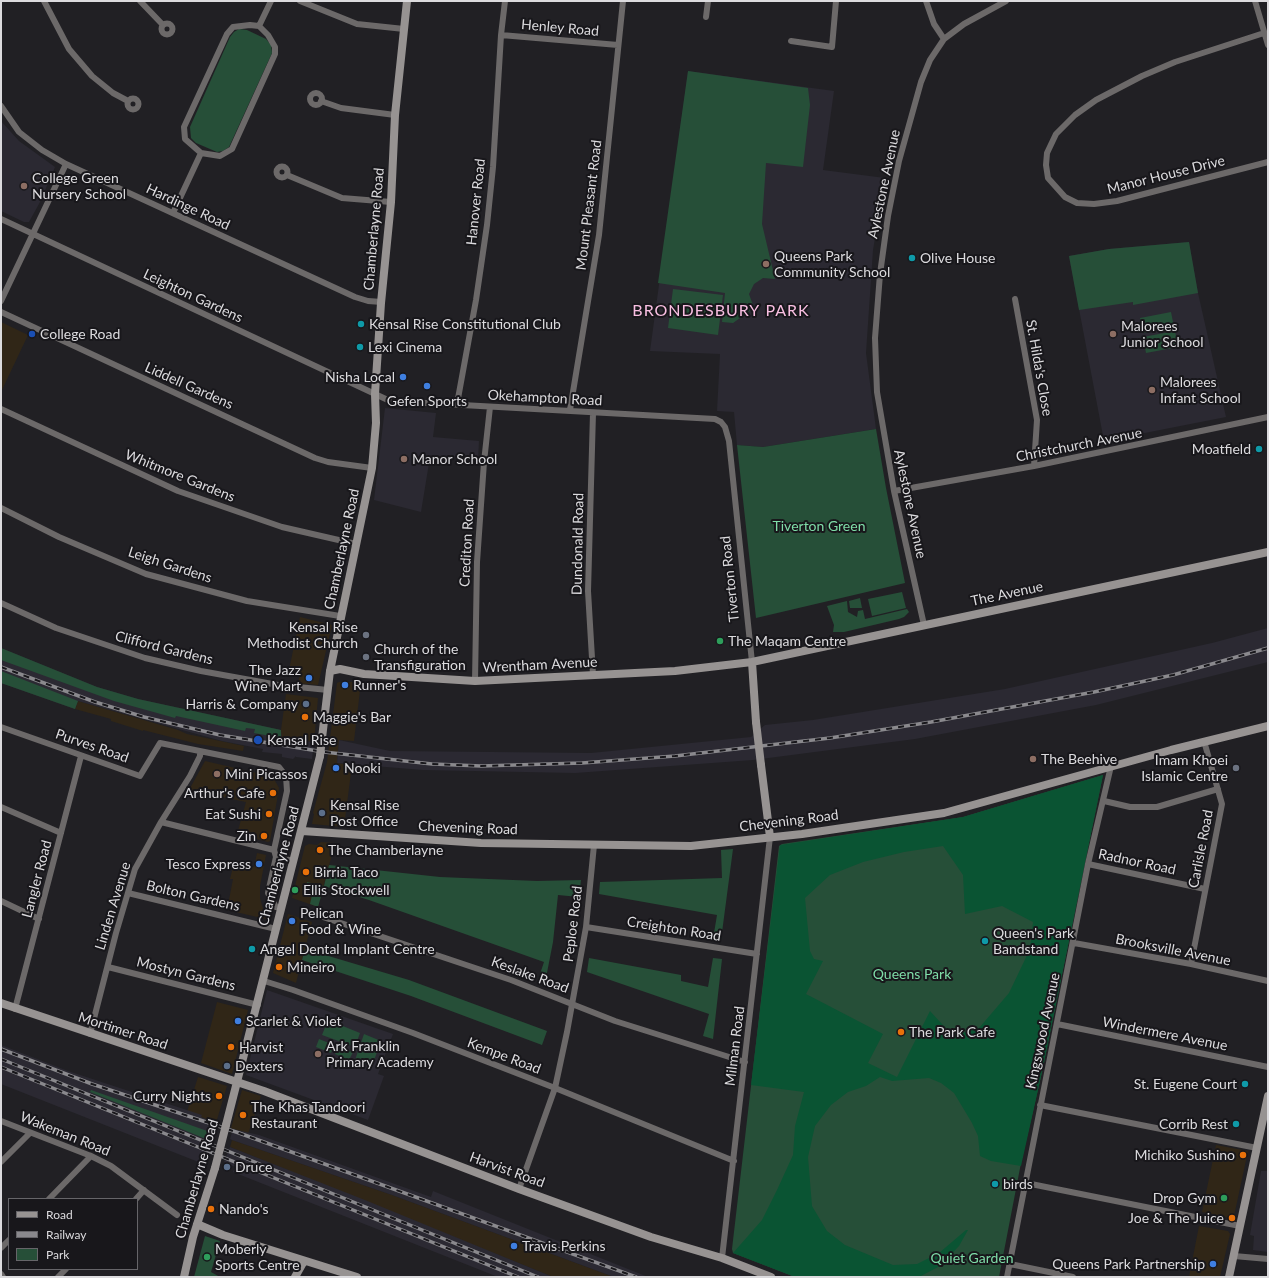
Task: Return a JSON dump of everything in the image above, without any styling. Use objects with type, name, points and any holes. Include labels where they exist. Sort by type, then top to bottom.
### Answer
[{"type":"street","points":[[44,1],[69,49],[92,76],[113,93],[128,101]]},
{"type":"street","points":[[140,1],[163,25]]},
{"type":"street","points":[[259,26],[271,1]]},
{"type":"street","points":[[300,1],[315,4],[357,24],[404,29]]},
{"type":"street","name":"Chamberlayne Road","points":[[184,1277],[197,1224],[215,1168],[258,1005],[281,908],[319,761],[330,671],[340,630],[340,616],[372,468],[376,423],[375,394],[391,202],[395,115],[407,1]]},
{"type":"street","name":"Hanover Road","points":[[457,404],[476,300],[487,225],[493,167],[501,35],[505,1]]},
{"type":"street","name":"Mount Pleasant Road","points":[[570,410],[599,235],[622,1]]},
{"type":"street","points":[[706,17],[708,1]]},
{"type":"street","points":[[791,41],[832,47],[836,1]]},
{"type":"street","points":[[926,1],[934,24],[944,39]]},
{"type":"street","name":"Aylestone Avenue","points":[[924,625],[894,491],[877,392],[875,338],[880,274],[888,216],[898,161],[921,82],[930,60],[944,39],[964,24],[1006,1]]},
{"type":"street","points":[[1255,1],[1268,45]]},
{"type":"street","points":[[250,25],[259,26],[273,41],[274,54],[232,149],[220,156],[201,153],[185,140],[184,127],[187,120],[227,34],[233,27],[250,25]]},
{"type":"street","name":"Manor House Drive","points":[[1264,33],[1175,62],[1142,76],[1096,100],[1075,115],[1056,134],[1047,153],[1046,165],[1048,178],[1065,197],[1077,202],[1094,204],[1116,201],[1268,162]]},
{"type":"street","name":"Henley Road","points":[[501,35],[618,45]]},
{"type":"street","points":[[321,101],[340,108],[369,113],[395,115]]},
{"type":"street","name":"Hardinge Road","points":[[1,106],[20,132],[42,150],[66,164],[355,297],[368,301],[382,302]]},
{"type":"street","points":[[173,213],[201,153]]},
{"type":"street","points":[[1,301],[66,164]]},
{"type":"street","points":[[287,175],[342,198],[391,202]]},
{"type":"street","name":"Leighton Gardens","points":[[1,219],[375,394]]},
{"type":"street","name":"St. Hilda's Close","points":[[1015,299],[1037,420],[1034,466]]},
{"type":"street","name":"Liddell Gardens","points":[[1,312],[315,458],[328,462],[372,468]]},
{"type":"street","name":"Okehampton Road","points":[[375,394],[390,402],[457,404],[715,419]]},
{"type":"street","name":"Crediton Road","points":[[476,681],[477,562],[484,462],[490,407]]},
{"type":"street","name":"Whitmore Gardens","points":[[1,409],[178,491],[282,527],[356,544]]},
{"type":"street","name":"Dundonald Road","points":[[593,413],[588,591],[593,675]]},
{"type":"street","name":"Christchurch Avenue","points":[[894,491],[1034,466],[1268,417]]},
{"type":"street","name":"Tiverton Road","points":[[715,419],[725,427],[729,441],[752,662],[756,722],[770,837]]},
{"type":"street","name":"Leigh Gardens","points":[[1,508],[59,536],[146,574],[247,600],[340,616]]},
{"type":"street","name":"The Avenue","points":[[752,662],[1268,552]]},
{"type":"street","name":"Clifford Gardens","points":[[1,603],[56,628],[145,658],[201,671],[278,685],[328,690]]},
{"type":"street","name":"Wrentham Avenue","points":[[330,671],[340,669],[364,674],[476,681],[676,671],[752,662]]},
{"type":"street","name":"Chevening Road","points":[[302,831],[481,843],[691,846],[802,834],[944,813],[1204,741],[1268,726]]},
{"type":"street","name":"Purves Road","points":[[1,727],[140,776],[160,743],[200,751]]},
{"type":"street","name":"Carlisle Road","points":[[1191,964],[1222,804],[1204,741]]},
{"type":"street","points":[[200,751],[275,765],[284,772],[287,781],[287,791],[274,850],[276,857],[268,893],[275,905],[281,908]]},
{"type":"street","name":"Linden Avenue","points":[[90,1034],[128,893],[139,861],[161,822],[190,776],[200,756],[200,751]]},
{"type":"street","name":"Langler Road","points":[[15,1009],[81,756]]},
{"type":"street","name":"Kingswood Avenue","points":[[1008,1277],[1040,1105],[1074,943],[1088,864],[1111,766]]},
{"type":"street","points":[[1104,801],[1130,807],[1157,807],[1218,789]]},
{"type":"street","points":[[1,806],[61,833]]},
{"type":"street","points":[[161,822],[175,827],[274,850]]},
{"type":"street","name":"Milman Road","points":[[722,1258],[770,837]]},
{"type":"street","name":"Peploe Road","points":[[519,1189],[555,1088],[573,1004],[586,927],[594,845]]},
{"type":"street","points":[[276,857],[293,861]]},
{"type":"street","name":"Radnor Road","points":[[1088,864],[1205,889]]},
{"type":"street","name":"Bolton Gardens","points":[[128,893],[276,929]]},
{"type":"street","points":[[1,901],[39,919]]},
{"type":"street","name":"Keslake Road","points":[[308,912],[511,980],[616,1021],[745,1062]]},
{"type":"street","name":"Creighton Road","points":[[586,927],[757,954]]},
{"type":"street","name":"Brooksville Avenue","points":[[1074,943],[1191,964],[1268,981]]},
{"type":"street","name":"Mostyn Gardens","points":[[108,967],[258,1005]]},
{"type":"street","name":"Kempe Road","points":[[264,981],[355,1012],[555,1088],[734,1161]]},
{"type":"street","name":"Mortimer Road","points":[[1,1003],[15,1009],[237,1082]]},
{"type":"street","name":"Windermere Avenue","points":[[1057,1024],[1268,1067]]},
{"type":"street","name":"Harvist Road","points":[[237,1082],[519,1189],[651,1236],[722,1258],[771,1277]]},
{"type":"street","points":[[1229,1277],[1268,1096]]},
{"type":"street","points":[[1040,1105],[1257,1148]]},
{"type":"street","name":"Wakeman Road","points":[[1,1121],[91,1156],[110,1166],[177,1215]]},
{"type":"street","points":[[1,1162],[30,1133]]},
{"type":"street","points":[[50,1198],[91,1156]]},
{"type":"street","points":[[1026,1183],[1240,1226]]},
{"type":"street","points":[[137,1198],[144,1190]]},
{"type":"street","points":[[197,1224],[223,1235],[357,1277]]},
{"type":"street","points":[[1234,1256],[1268,1259]]},
{"type":"street","points":[[295,1277],[304,1261]]},
{"type":"street","points":[[1010,1264],[1073,1277]]},
{"type":"shaded area","name":"Queens Park Community School","points":[[688,71],[834,91],[823,170],[885,178],[873,250],[866,353],[876,429],[763,447],[737,445],[734,412],[717,411],[720,354],[650,351]]},
{"type":"shaded area","name":"College Green Nursery School","points":[[1,121],[19,141],[55,167],[40,202],[29,222],[24,222],[1,211]]},
{"type":"shaded area","points":[[1189,242],[1198,293],[1226,417],[1104,441],[1069,256],[1109,249]]},
{"type":"shaded area","points":[[1,322],[28,335],[1,392]]},
{"type":"shaded area","name":"Manor School","points":[[385,408],[436,413],[433,437],[479,441],[478,460],[430,457],[421,512],[374,500]]},
{"type":"shaded area","points":[[300,617],[332,625],[318,685],[298,683],[300,673],[289,670]]},
{"type":"shaded area","points":[[1268,628],[1268,662],[1096,705],[915,739],[753,760],[575,773],[423,770],[337,763],[339,740],[390,751],[591,753],[751,737],[765,725],[813,720],[1005,689],[1212,643]]},
{"type":"shaded area","points":[[1,648],[97,687],[138,699],[281,730],[282,739],[314,742],[312,759],[296,756],[293,759],[282,757],[282,754],[262,752],[263,749],[222,741],[78,701],[75,709],[1,683]]},
{"type":"shaded area","points":[[361,682],[354,741],[339,740],[337,763],[352,765],[344,827],[312,824],[313,813],[327,762],[337,683]]},
{"type":"shaded area","points":[[286,694],[318,698],[314,742],[281,739]]},
{"type":"shaded area","points":[[78,701],[178,730],[187,734],[244,746],[243,751],[198,744],[143,731],[111,721],[111,719],[75,709]]},
{"type":"shaded area","points":[[205,761],[270,776],[274,779],[279,788],[270,841],[268,842],[237,834],[246,802],[189,790]]},
{"type":"shaded area","points":[[321,842],[335,843],[318,907],[292,898],[305,846],[309,844],[317,845]]},
{"type":"shaded area","points":[[257,853],[266,855],[260,886],[260,898],[266,919],[227,910],[233,879],[230,879],[233,867],[245,870],[246,866],[254,867]]},
{"type":"shaded area","points":[[288,914],[312,922],[296,983],[273,973]]},
{"type":"shaded area","name":"Ark Franklin Primary Academy","points":[[267,990],[393,1034],[378,1074],[384,1076],[368,1120],[246,1075]]},
{"type":"shaded area","points":[[217,1002],[248,1010],[232,1074],[201,1063]]},
{"type":"shaded area","points":[[1,1045],[68,1071],[202,1115],[201,1117],[216,1123],[206,1165],[1,1084]]},
{"type":"shaded area","points":[[198,1077],[227,1086],[216,1123],[201,1117],[201,1115],[187,1112]]},
{"type":"shaded area","points":[[242,1090],[261,1096],[248,1134],[231,1128]]},
{"type":"shaded area","points":[[233,1129],[259,1135],[431,1197],[433,1191],[648,1277],[614,1277],[392,1195],[232,1140],[230,1139]]},
{"type":"shaded area","points":[[232,1140],[392,1195],[614,1277],[553,1277],[230,1147]]},
{"type":"shaded area","points":[[1216,1145],[1248,1151],[1234,1216],[1230,1218],[1202,1212]]},
{"type":"shaded area","points":[[230,1147],[365,1200],[553,1277],[498,1277],[233,1172],[235,1167],[224,1162]]},
{"type":"shaded area","points":[[1261,1171],[1268,1171],[1268,1252],[1253,1250],[1254,1236],[1250,1235]]},
{"type":"shaded area","points":[[1199,1226],[1228,1231],[1230,1234],[1220,1277],[1189,1277]]},
{"type":"green space","points":[[239,29],[247,30],[266,39],[271,45],[272,53],[229,147],[223,151],[217,152],[196,143],[191,138],[190,127],[230,37]]},
{"type":"green space","points":[[688,71],[808,88],[810,105],[803,167],[766,163],[762,224],[775,279],[763,278],[754,284],[749,294],[754,308],[733,323],[722,322],[725,293],[658,283]]},
{"type":"green space","points":[[1189,242],[1198,293],[1133,305],[1133,302],[1079,310],[1069,256],[1109,249]]},
{"type":"green space","points":[[673,289],[723,295],[718,335],[668,328]]},
{"type":"green space","points":[[1171,312],[1174,327],[1143,333],[1140,318]]},
{"type":"green space","points":[[1175,331],[1178,347],[1146,353],[1143,337]]},
{"type":"green space","name":"Tiverton Green","points":[[876,429],[905,583],[756,618],[737,445],[763,447]]},
{"type":"green space","points":[[902,592],[906,608],[872,616],[868,599]]},
{"type":"green space","points":[[860,598],[862,608],[850,608],[849,601]]},
{"type":"green space","points":[[847,601],[848,612],[857,617],[858,611],[863,610],[865,619],[907,609],[909,612],[904,617],[899,619],[844,632],[833,632],[834,625],[827,606]]},
{"type":"green space","points":[[1,648],[97,687],[138,699],[281,730],[281,738],[254,733],[255,729],[246,728],[245,731],[176,716],[175,718],[114,701],[1,660]]},
{"type":"green space","points":[[1,671],[78,701],[75,709],[1,683]]},
{"type":"green space","name":"Queens Park","points":[[1103,775],[1042,1072],[1021,1163],[999,1277],[795,1277],[733,1253],[732,1249],[779,846],[782,844],[963,817]]},
{"type":"green space","points":[[1103,775],[1042,1072],[1021,1166],[991,1161],[980,1156],[978,1136],[972,1123],[954,1093],[941,1083],[929,1078],[892,1081],[880,1077],[866,1086],[848,1092],[831,1105],[815,1126],[808,1157],[812,1206],[827,1231],[845,1245],[893,1265],[917,1264],[939,1253],[966,1230],[968,1230],[959,1246],[940,1266],[919,1277],[795,1277],[733,1253],[762,1220],[793,1155],[795,1126],[804,1092],[751,1085],[780,845],[963,817]],"holes":[[[943,846],[963,875],[965,914],[1002,906],[1033,922],[1030,949],[1009,993],[979,1028],[953,1036],[930,1011],[897,1077],[868,1063],[883,1034],[806,994],[823,961],[814,959],[810,951],[805,898],[830,875],[863,862],[904,852]]]},
{"type":"green space","points":[[733,849],[721,940],[713,939],[717,915],[599,894],[600,882],[722,878],[721,850]]},
{"type":"green space","points":[[329,865],[440,877],[537,881],[581,880],[579,897],[558,895],[553,942],[545,983],[538,980],[544,962],[369,900],[324,886]]},
{"type":"green space","points":[[307,882],[324,886],[318,907],[310,904],[312,895],[306,894],[306,892],[313,893],[315,886],[307,884]]},
{"type":"green space","points":[[305,949],[409,980],[547,1031],[542,1045],[411,996],[302,960]]},
{"type":"green space","points":[[589,958],[681,975],[681,981],[708,987],[713,958],[722,959],[713,1039],[703,1036],[709,1014],[587,972]]},
{"type":"green space","points":[[328,1020],[360,1033],[355,1047],[322,1035]]},
{"type":"green space","points":[[364,1034],[381,1041],[372,1066],[355,1060]]},
{"type":"green space","points":[[319,1039],[334,1045],[331,1053],[316,1047]]},
{"type":"green space","points":[[338,1046],[353,1052],[349,1060],[335,1054]]},
{"type":"green space","points":[[91,1090],[213,1133],[211,1141],[90,1092]]},
{"type":"green space","name":"Moberly Sports Centre","points":[[205,1236],[220,1241],[211,1272],[220,1277],[194,1277]]},
{"type":"railway","points":[[1,667],[95,702],[144,717],[220,735],[324,752],[432,764],[481,766],[582,763],[675,756],[830,738],[931,722],[1094,692],[1173,675],[1268,648]]},
{"type":"railway","points":[[1,1049],[92,1084],[239,1133],[636,1277]]},
{"type":"railway","points":[[1,1059],[538,1277]]},
{"type":"railway","points":[[1,1067],[518,1277]]},
{"type":"place","name":"College Green Nursery School","points":[[24,186]]},
{"type":"place","name":"Olive House","points":[[912,258]]},
{"type":"place","name":"Queens Park Community School","points":[[766,264]]},
{"type":"place","name":"Kensal Rise Constitutional Club","points":[[361,324]]},
{"type":"place","name":"College Road","points":[[32,334]]},
{"type":"place","name":"Malorees Junior School","points":[[1113,334]]},
{"type":"place","name":"Lexi Cinema","points":[[360,347]]},
{"type":"place","name":"Nisha Local","points":[[403,377]]},
{"type":"place","name":"Gefen Sports","points":[[427,386]]},
{"type":"place","name":"Malorees Infant School","points":[[1152,390]]},
{"type":"place","name":"Moatfield","points":[[1259,449]]},
{"type":"place","name":"Manor School","points":[[404,459]]},
{"type":"place","name":"Kensal Rise Methodist Church","points":[[366,635]]},
{"type":"place","name":"The Maqam Centre","points":[[720,641]]},
{"type":"place","name":"Church of the Transfiguration","points":[[366,657]]},
{"type":"place","name":"The Jazz Wine Mart","points":[[309,678]]},
{"type":"place","name":"Runner's","points":[[345,685]]},
{"type":"place","name":"Harris & Company","points":[[306,704]]},
{"type":"place","name":"Maggie's Bar","points":[[305,717]]},
{"type":"place","name":"Kensal Rise","points":[[258,740]]},
{"type":"place","name":"The Beehive","points":[[1033,759]]},
{"type":"place","name":"Nooki","points":[[336,768]]},
{"type":"place","name":"Imam Khoei Islamic Centre","points":[[1236,768]]},
{"type":"place","name":"Mini Picassos","points":[[217,774]]},
{"type":"place","name":"Arthur's Cafe","points":[[273,793]]},
{"type":"place","name":"Kensal Rise Post Office","points":[[322,813]]},
{"type":"place","name":"Eat Sushi","points":[[269,814]]},
{"type":"place","name":"Zin","points":[[264,836]]},
{"type":"place","name":"The Chamberlayne","points":[[320,850]]},
{"type":"place","name":"Tesco Express","points":[[259,864]]},
{"type":"place","name":"Birria Taco","points":[[306,872]]},
{"type":"place","name":"Ellis Stockwell","points":[[295,890]]},
{"type":"place","name":"Pelican Food & Wine","points":[[292,921]]},
{"type":"place","name":"Queen's Park Bandstand","points":[[985,941]]},
{"type":"place","name":"Angel Dental Implant Centre","points":[[252,949]]},
{"type":"place","name":"Mineiro","points":[[279,967]]},
{"type":"place","name":"Scarlet & Violet","points":[[238,1021]]},
{"type":"place","name":"The Park Cafe","points":[[901,1032]]},
{"type":"place","name":"Harvist","points":[[231,1047]]},
{"type":"place","name":"Ark Franklin Primary Academy","points":[[318,1054]]},
{"type":"place","name":"Dexters","points":[[227,1066]]},
{"type":"place","name":"St. Eugene Court","points":[[1245,1084]]},
{"type":"place","name":"Curry Nights","points":[[219,1096]]},
{"type":"place","name":"The Khas Tandoori Restaurant","points":[[243,1115]]},
{"type":"place","name":"Corrib Rest","points":[[1236,1124]]},
{"type":"place","name":"Michiko Sushino","points":[[1243,1155]]},
{"type":"place","name":"Druce","points":[[227,1167]]},
{"type":"place","name":"birds","points":[[995,1184]]},
{"type":"place","name":"Drop Gym","points":[[1224,1198]]},
{"type":"place","name":"Nando's","points":[[211,1209]]},
{"type":"place","name":"Joe & The Juice","points":[[1232,1218]]},
{"type":"place","name":"Travis Perkins","points":[[514,1246]]},
{"type":"place","name":"Moberly Sports Centre","points":[[207,1257]]},
{"type":"place","name":"Queens Park Partnership","points":[[1213,1264]]},
{"type":"district","name":"BRONDESBURY PARK","points":[[721,311]]},
{"type":"park label","name":"Quiet Garden","points":[[972,1258]]}]
